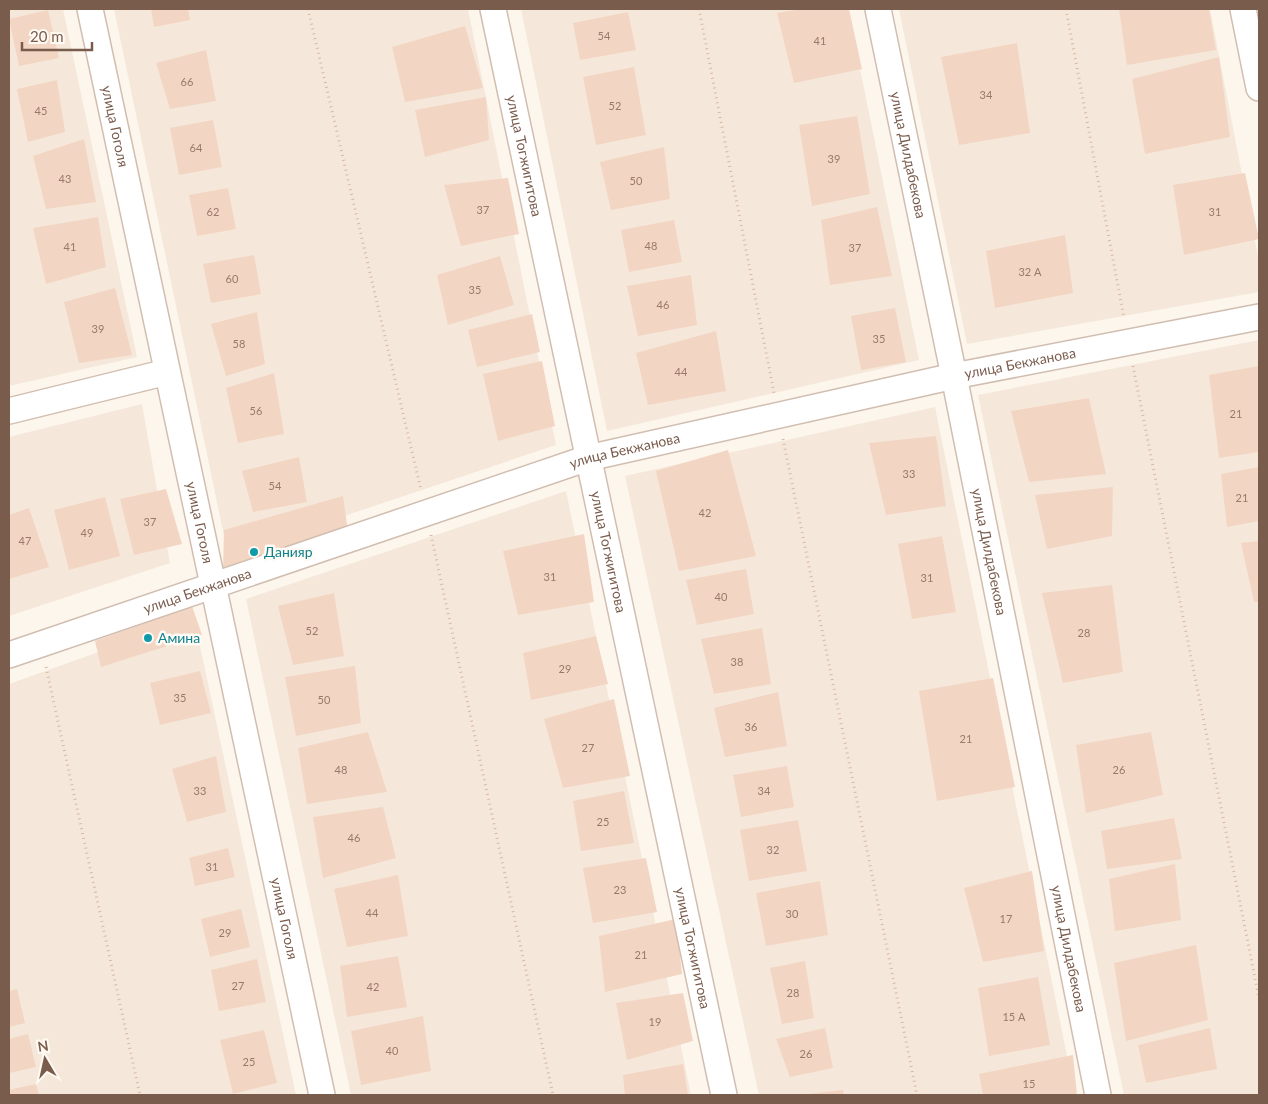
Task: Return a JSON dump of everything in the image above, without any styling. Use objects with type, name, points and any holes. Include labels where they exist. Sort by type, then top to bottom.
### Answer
[{"type":"street","name":"улица Гоголя","points":[[90,9],[322,1095]]},
{"type":"street","name":"улица Тогжигитова","points":[[494,9],[724,1095]]},
{"type":"street","name":"улица Дилдабекова","points":[[878,9],[954,376],[1098,1095]]},
{"type":"street","points":[[1244,9],[1259,88]]},
{"type":"street","name":"улица Бекжанова","points":[[9,655],[588,458],[954,376],[1259,317]]},
{"type":"street","points":[[9,411],[168,372]]},
{"type":"path","points":[[308,9],[426,513],[553,1095]]},
{"type":"path","points":[[698,9],[778,415],[917,1095]]},
{"type":"path","points":[[1066,9],[1128,343],[1259,998]]},
{"type":"path","points":[[41,644],[140,1095]]},
{"type":"shaded area","points":[[9,9],[63,9],[137,357],[9,386]]},
{"type":"shaded area","points":[[114,9],[468,9],[556,445],[228,555]]},
{"type":"shaded area","points":[[521,9],[848,9],[919,360],[607,431]]},
{"type":"shaded area","points":[[899,9],[1210,9],[1259,262],[1259,292],[967,344]]},
{"type":"shaded area","points":[[1259,340],[1259,1095],[1124,1095],[978,395]]},
{"type":"shaded area","points":[[142,404],[170,563],[9,616],[9,437]]},
{"type":"shaded area","points":[[935,407],[1075,1095],[759,1095],[625,476]]},
{"type":"shaded area","points":[[566,491],[691,1095],[351,1095],[246,599]]},
{"type":"shaded area","points":[[194,618],[296,1095],[9,1095],[9,684]]},
{"type":"building","points":[[151,9],[188,9],[190,20],[154,27]]},
{"type":"building","points":[[802,9],[849,9],[862,69],[794,83],[777,13]]},
{"type":"building","points":[[1119,9],[1209,9],[1216,50],[1127,65]]},
{"type":"building","points":[[48,10],[59,58],[19,66],[9,19]]},
{"type":"building","points":[[628,12],[636,50],[580,60],[573,23]]},
{"type":"building","points":[[465,26],[483,88],[405,102],[392,47]]},
{"type":"building","points":[[1017,43],[1030,133],[959,145],[941,57]]},
{"type":"building","points":[[206,50],[216,101],[170,109],[156,63]]},
{"type":"building","points":[[1219,57],[1230,137],[1145,154],[1132,79]]},
{"type":"building","points":[[634,67],[646,135],[596,145],[583,77]]},
{"type":"building","points":[[57,80],[65,132],[28,142],[17,89]]},
{"type":"building","points":[[486,97],[489,140],[425,157],[415,110]]},
{"type":"building","points":[[857,116],[870,194],[812,206],[799,125]]},
{"type":"building","points":[[213,120],[222,167],[179,175],[170,128]]},
{"type":"building","points":[[84,139],[96,202],[46,209],[33,156]]},
{"type":"building","points":[[664,147],[670,199],[611,210],[600,162]]},
{"type":"building","points":[[1245,173],[1259,239],[1184,255],[1173,185]]},
{"type":"building","points":[[508,178],[519,234],[461,246],[444,185]]},
{"type":"building","points":[[228,188],[236,229],[197,236],[189,195]]},
{"type":"building","points":[[877,207],[892,276],[830,285],[821,220]]},
{"type":"building","points":[[98,217],[106,267],[46,284],[33,228]]},
{"type":"building","points":[[674,220],[682,262],[629,272],[621,230]]},
{"type":"building","points":[[1065,235],[1073,293],[995,308],[986,251]]},
{"type":"building","points":[[254,255],[261,294],[211,303],[203,264]]},
{"type":"building","points":[[500,256],[514,305],[448,325],[437,275]]},
{"type":"building","points":[[691,275],[697,325],[638,336],[627,286]]},
{"type":"building","points":[[115,288],[132,355],[79,363],[64,302]]},
{"type":"building","points":[[895,308],[906,362],[861,370],[851,316]]},
{"type":"building","points":[[257,312],[265,364],[226,376],[211,324]]},
{"type":"building","points":[[532,314],[540,352],[477,367],[468,330]]},
{"type":"building","points":[[716,331],[726,391],[648,405],[636,353]]},
{"type":"building","points":[[542,361],[555,426],[498,441],[483,374]]},
{"type":"building","points":[[1259,366],[1259,452],[1219,458],[1209,375]]},
{"type":"building","points":[[274,373],[284,434],[238,443],[226,388]]},
{"type":"building","points":[[1089,398],[1106,474],[1029,482],[1011,411]]},
{"type":"building","points":[[936,436],[946,506],[886,515],[869,443]]},
{"type":"building","points":[[728,450],[756,556],[679,571],[656,471]]},
{"type":"building","points":[[299,457],[307,502],[253,512],[242,471]]},
{"type":"building","points":[[1259,467],[1259,521],[1227,527],[1221,474]]},
{"type":"building","points":[[1113,487],[1112,536],[1047,549],[1035,495]]},
{"type":"building","points":[[166,489],[182,544],[134,555],[120,499]]},
{"type":"building","name":"Данияр","points":[[343,496],[348,532],[223,572],[224,530]]},
{"type":"building","points":[[105,497],[120,556],[69,570],[54,510]]},
{"type":"building","points":[[29,508],[49,567],[9,579],[9,515]]},
{"type":"building","points":[[584,534],[594,602],[518,615],[503,551]]},
{"type":"building","points":[[942,536],[956,612],[912,619],[898,544]]},
{"type":"building","points":[[1259,541],[1259,602],[1254,602],[1241,543]]},
{"type":"building","points":[[746,569],[754,614],[697,625],[686,580]]},
{"type":"building","points":[[1112,585],[1123,672],[1063,683],[1042,593]]},
{"type":"building","points":[[334,593],[344,656],[293,665],[278,606]]},
{"type":"building","name":"Амина","points":[[192,606],[202,635],[101,667],[95,641]]},
{"type":"building","points":[[762,628],[771,684],[714,694],[701,639]]},
{"type":"building","points":[[596,636],[608,684],[531,700],[523,653]]},
{"type":"building","points":[[355,666],[361,723],[296,736],[285,677]]},
{"type":"building","points":[[200,671],[211,713],[160,725],[150,683]]},
{"type":"building","points":[[993,678],[1015,787],[937,801],[919,691]]},
{"type":"building","points":[[778,692],[787,746],[725,757],[714,708]]},
{"type":"building","points":[[614,699],[630,776],[563,788],[544,719]]},
{"type":"building","points":[[368,732],[387,792],[307,804],[298,748]]},
{"type":"building","points":[[1151,732],[1163,795],[1086,813],[1076,745]]},
{"type":"building","points":[[216,756],[226,812],[187,822],[172,769]]},
{"type":"building","points":[[787,766],[794,807],[741,817],[733,775]]},
{"type":"building","points":[[624,791],[634,843],[581,851],[573,801]]},
{"type":"building","points":[[383,807],[396,858],[323,878],[313,817]]},
{"type":"building","points":[[1174,818],[1182,859],[1107,869],[1101,831]]},
{"type":"building","points":[[798,820],[807,871],[749,881],[740,830]]},
{"type":"building","points":[[228,848],[235,877],[195,886],[189,858]]},
{"type":"building","points":[[646,858],[657,912],[593,923],[583,868]]},
{"type":"building","points":[[1175,864],[1181,920],[1115,931],[1109,879]]},
{"type":"building","points":[[1032,871],[1044,951],[983,962],[964,888]]},
{"type":"building","points":[[398,875],[408,936],[347,947],[334,889]]},
{"type":"building","points":[[820,881],[828,935],[766,946],[756,893]]},
{"type":"building","points":[[241,909],[250,947],[210,957],[201,919]]},
{"type":"building","points":[[676,919],[682,974],[605,992],[599,936]]},
{"type":"building","points":[[1196,945],[1208,1020],[1126,1041],[1114,963]]},
{"type":"building","points":[[398,956],[407,1007],[347,1017],[340,966]]},
{"type":"building","points":[[257,959],[266,1002],[219,1011],[211,970]]},
{"type":"building","points":[[805,961],[814,1018],[782,1024],[770,968]]},
{"type":"building","points":[[1038,977],[1050,1045],[989,1056],[978,988]]},
{"type":"building","points":[[17,989],[25,1023],[9,1027],[9,991]]},
{"type":"building","points":[[683,993],[693,1041],[627,1060],[616,1003]]},
{"type":"building","points":[[423,1016],[431,1071],[361,1085],[351,1031]]},
{"type":"building","points":[[825,1028],[833,1068],[790,1077],[776,1039]]},
{"type":"building","points":[[1210,1028],[1217,1069],[1146,1083],[1138,1045]]},
{"type":"building","points":[[264,1030],[277,1083],[233,1094],[220,1040]]},
{"type":"building","points":[[28,1034],[36,1067],[9,1073],[9,1039]]},
{"type":"building","points":[[1073,1055],[1077,1095],[983,1095],[979,1074]]},
{"type":"building","points":[[683,1064],[688,1095],[625,1095],[623,1075]]},
{"type":"building","points":[[36,1084],[39,1095],[9,1095],[9,1090]]},
{"type":"building","points":[[843,1090],[844,1095],[808,1095],[808,1094]]},
{"type":"place","name":"Данияр","points":[[254,552]]},
{"type":"place","name":"Амина","points":[[148,638]]}]
